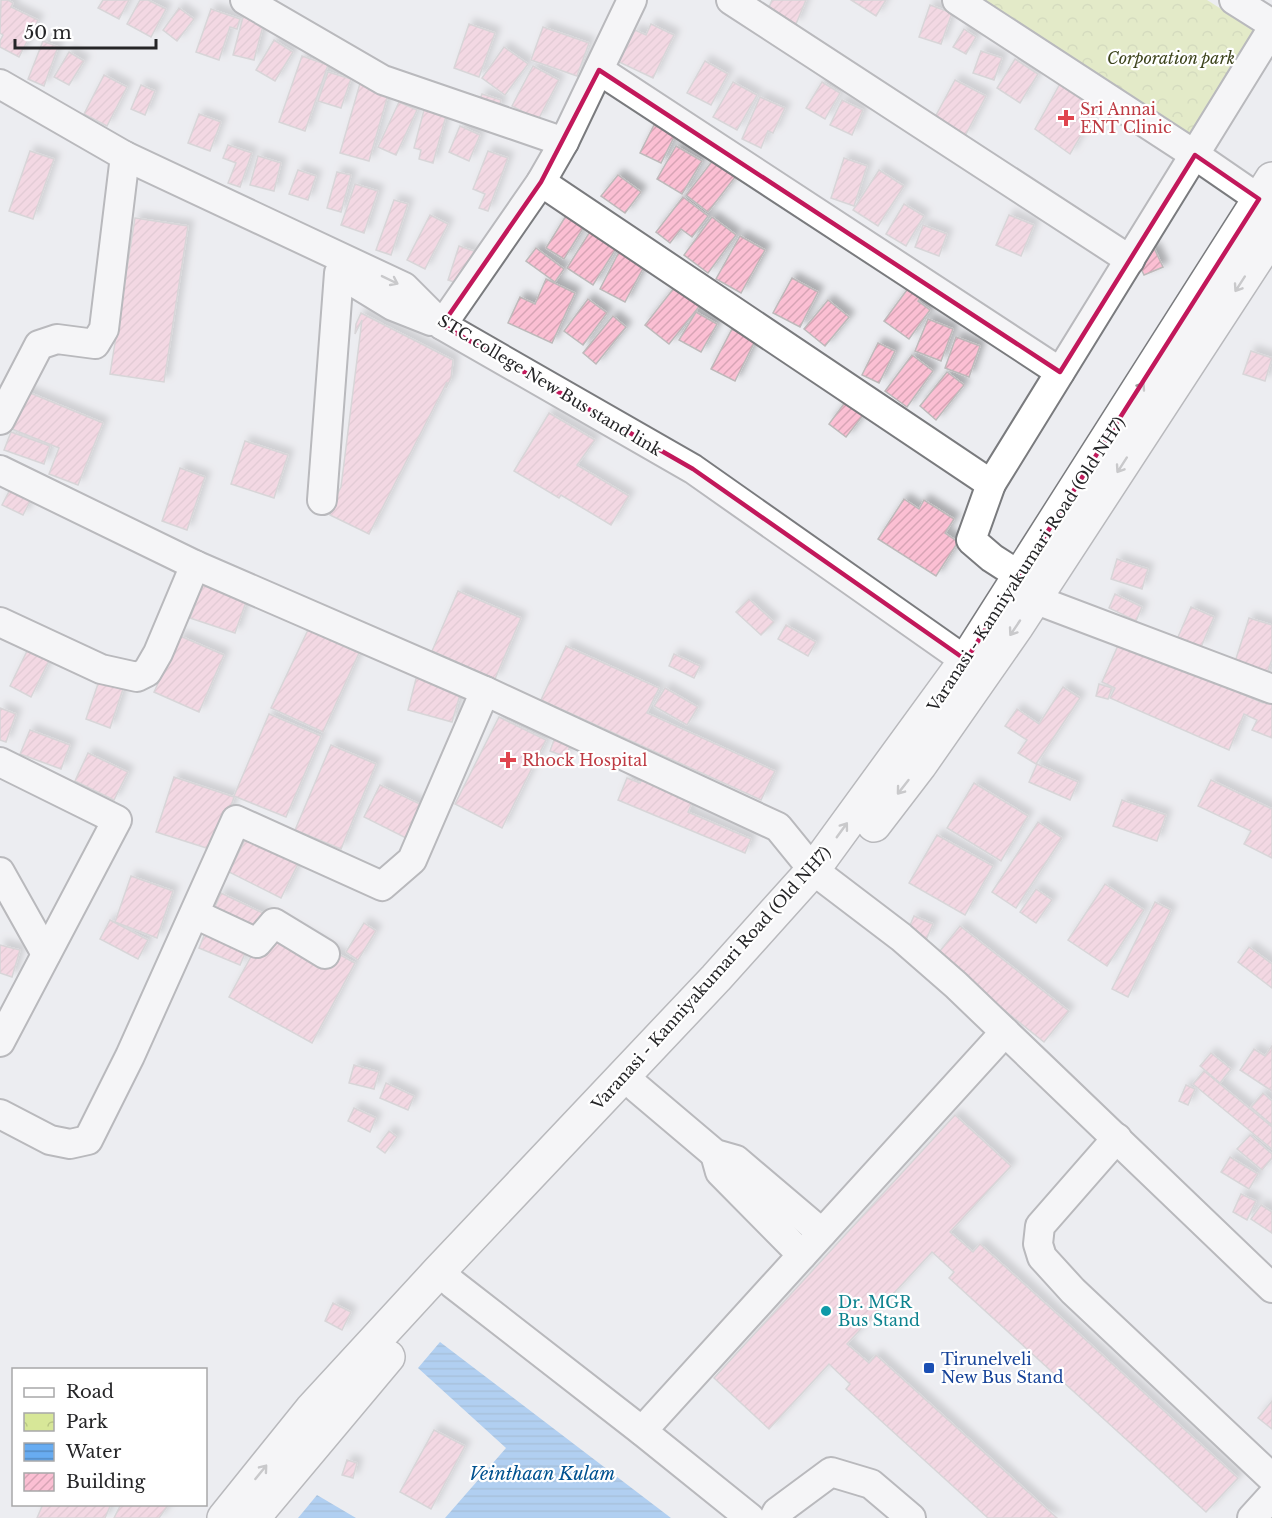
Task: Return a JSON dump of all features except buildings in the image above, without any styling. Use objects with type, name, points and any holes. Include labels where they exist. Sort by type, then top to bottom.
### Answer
[{"type":"main road","name":"Varanasi - Kanniyakumari Road (Old NH7)","points":[[1027,587],[1148,376],[1268,196]]},
{"type":"main road","name":"Varanasi - Kanniyakumari Road (Old NH7)","points":[[224,1518],[311,1410],[637,1088],[920,765],[975,667],[1027,587],[1272,235]]},
{"type":"main road","name":"Varanasi - Kanniyakumari Road (Old NH7)","points":[[253,1518],[416,1324],[446,1277],[716,978],[821,877]]},
{"type":"street","points":[[245,0],[383,80],[564,142]]},
{"type":"street","points":[[0,102],[339,273],[393,306],[441,325],[541,182],[564,142],[632,0]]},
{"type":"street","points":[[731,0],[1130,260]]},
{"type":"street","points":[[957,0],[1195,155],[1268,196]]},
{"type":"street","points":[[1234,0],[1272,24]]},
{"type":"street","points":[[1272,29],[991,483],[971,540],[1027,587],[1272,689]]},
{"type":"street","points":[[598,70],[1060,372]]},
{"type":"street","name":"STC college New Bus stand link","points":[[0,84],[125,164],[404,287],[441,325],[693,469],[975,667]]},
{"type":"street","points":[[4,402],[39,345],[57,339],[95,344],[104,328],[125,164]]},
{"type":"street","points":[[541,182],[991,483]]},
{"type":"street","points":[[322,500],[339,273]]},
{"type":"street","points":[[0,470],[195,565],[485,691],[778,827],[821,877],[908,943],[956,985],[1272,1288]]},
{"type":"street","points":[[0,622],[101,669],[137,677],[147,672],[158,653],[195,565]]},
{"type":"street","points":[[0,1114],[50,1140],[70,1144],[88,1140],[130,1056],[236,820],[382,886],[412,860],[485,691]]},
{"type":"street","points":[[0,762],[117,820],[0,1042]]},
{"type":"street","points":[[0,872],[46,954]]},
{"type":"street","points":[[195,914],[257,943],[274,923],[325,954]]},
{"type":"street","points":[[642,1431],[1005,1032]]},
{"type":"street","points":[[637,1088],[715,1154],[736,1160],[822,1233]]},
{"type":"street","points":[[1117,1138],[1040,1226],[1038,1244],[1042,1257],[1081,1299],[1272,1478]]},
{"type":"street","points":[[715,1154],[720,1172],[802,1255]]},
{"type":"street","points":[[446,1277],[750,1518]]},
{"type":"street","points":[[774,1518],[777,1512],[831,1472],[870,1484],[910,1518]]},
{"type":"street","points":[[1252,1518],[1272,1496]]},
{"type":"highlighted area","points":[[599,70],[1060,372],[1195,155],[1259,199],[966,660],[693,469],[442,325],[541,182]]},
{"type":"green space","name":"Corporation park","points":[[979,0],[1207,0],[1256,31],[1190,141]]},
{"type":"water","name":"Veinthaan Kulam","points":[[440,1342],[671,1518],[445,1518],[506,1448],[418,1368]]},
{"type":"water","points":[[317,1495],[356,1518],[298,1518]]},
{"type":"place","name":"Sri Annai ENT Clinic","points":[[1066,118]]},
{"type":"place","name":"Rhock Hospital","points":[[508,760]]},
{"type":"place","name":"Dr. MGR Bus Stand","points":[[826,1311]]},
{"type":"place","name":"Tirunelveli New Bus Stand","points":[[929,1368]]}]
